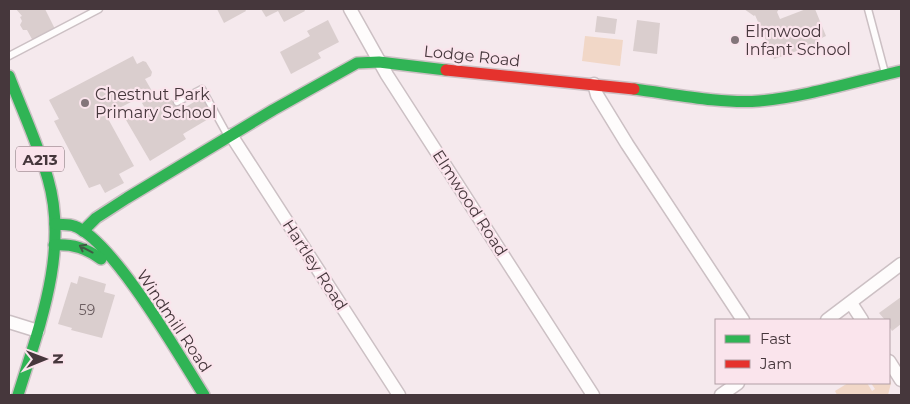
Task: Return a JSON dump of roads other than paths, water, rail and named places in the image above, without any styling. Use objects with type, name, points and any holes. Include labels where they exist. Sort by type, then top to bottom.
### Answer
[{"type":"street","name":"Elmwood Road","points":[[350,9],[379,62],[593,395]]},
{"type":"street","name":"Lodge Road","points":[[84,231],[96,218],[106,211],[230,136],[357,63],[379,62],[746,102],[795,95],[901,72]]},
{"type":"street","name":"A213","points":[[9,76],[48,180],[55,224],[54,246]]},
{"type":"street","points":[[594,84],[597,95],[627,144],[742,319]]},
{"type":"street","name":"Hartley Road","points":[[230,136],[400,395]]},
{"type":"street","name":"Windmill Road","points":[[55,224],[72,225],[84,231],[107,252],[144,302],[204,395]]},
{"type":"street","name":"Windmill Road","points":[[54,246],[70,244],[80,246],[104,261],[115,265]]},
{"type":"street","points":[[18,395],[50,287],[54,246]]},
{"type":"street","points":[[828,319],[901,264]]},
{"type":"street","points":[[851,303],[861,319]]},
{"type":"street","points":[[9,322],[38,331]]},
{"type":"street","points":[[890,363],[901,380]]},
{"type":"street","points":[[721,395],[737,384]]},
{"type":"lane","points":[[9,56],[98,9]]},
{"type":"lane","points":[[868,9],[886,75]]},
{"type":"lane","points":[[177,102],[202,89],[230,136]]},
{"type":"place","name":"Elmwood Infant School","points":[[735,40]]},
{"type":"place","name":"Chestnut Park Primary School","points":[[85,103]]}]
